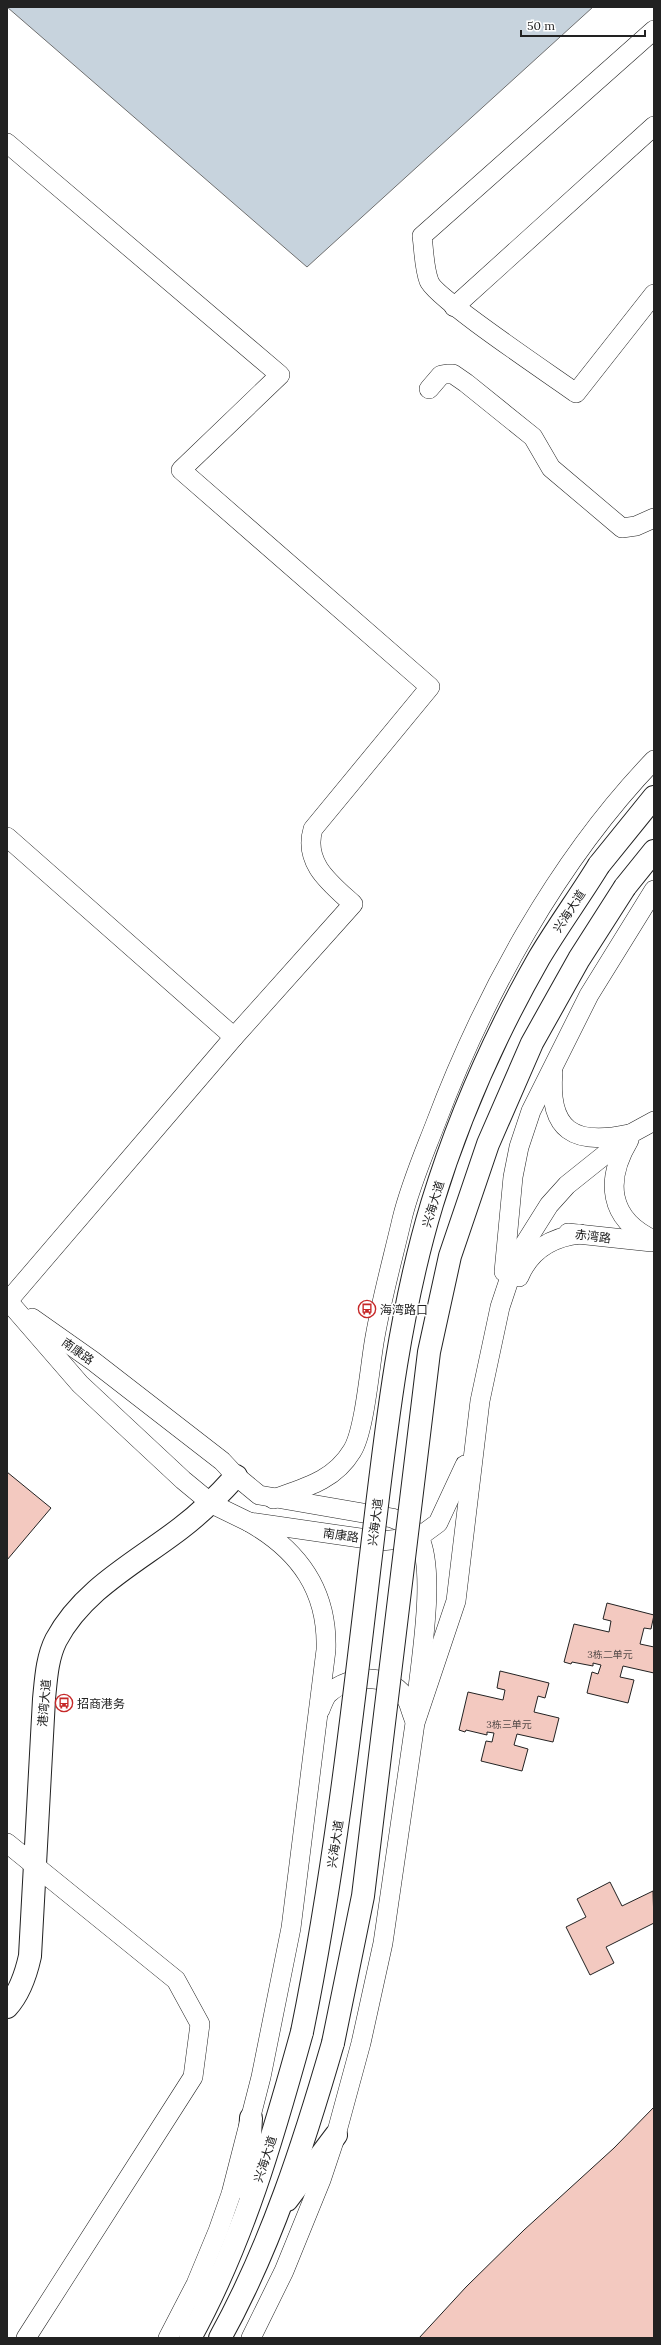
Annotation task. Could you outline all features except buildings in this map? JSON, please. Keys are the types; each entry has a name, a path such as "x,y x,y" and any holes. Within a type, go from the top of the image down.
{"main road":[{"name":"兴海大道","path":"190,2338 213,2292 246,2216 271,2141 302,2032 316,1968 346,1774 379,1488 410,1284 432,1203 460,1124 500,1031 540,957 600,865 654,797"},
{"path":"220,2338 238,2303 277,2212 318,2094 333,2042 363,1896 429,1352 450,1256 488,1144 532,1042 579,959 625,887 654,851"},
{"name":"港湾大道","path":"7,2007 20,1989 26,1974 30,1956 44,1699 48,1667 56,1642 71,1616 92,1593 212,1504 236,1476"},
{"path":"246,2216 251,2118"},
{"path":"277,2212 336,2135"}],"street":[{"path":"654,30 422,236 429,282 454,307 472,318 576,393 654,294"},
{"path":"454,307 654,126"},
{"path":"7,143 280,375 181,470 430,687 314,829 310,847 316,866 323,876 353,904 234,1037 7,1301"},
{"path":"429,389 441,375 453,374 533,437 551,468 622,528 636,526 654,518"},
{"name":"兴海大道","path":"273,1499 328,1478 343,1464 354,1449 359,1432 375,1334 408,1194 452,1080 500,980 547,899 594,831 654,760"},
{"path":"7,837 234,1037"},
{"path":"500,1307 512,1177 519,1147 531,1111 588,995 654,890"},
{"path":"554,1063 552,1105 558,1118 568,1128 591,1139 605,1139 632,1134"},
{"path":"415,1723 456,1601 480,1402 500,1307 517,1256 533,1228 549,1205 567,1185 632,1134 654,1121"},
{"path":"632,1134 616,1164 614,1191 616,1202 626,1222 654,1241"},
{"name":"赤湾路","path":"533,1228 654,1241"},
{"path":"251,2338 303,2227 336,2135 361,2043 383,1943 415,1723 428,1578 419,1537 438,1523 454,1493 474,1443 492,1395 515,1287 524,1264 534,1253 552,1240 580,1234"},
{"name":"南康路","path":"7,1301 99,1366 222,1461 236,1476 259,1495 273,1499 392,1518 404,1522 419,1537"},
{"name":"南康路","path":"7,1301 80,1384 182,1480 212,1504 249,1522 381,1541 419,1537"},
{"name":"兴海大道","path":"168,2338 196,2284 218,2231 231,2194 276,2012 291,1928 326,1650 324,1609 316,1588 288,1551 272,1534 249,1522"},
{"path":"317,1714 328,1694 346,1681 369,1677 391,1685 407,1701 415,1723"},
{"path":"7,1843 35,1868 176,1980 200,2024 193,2077 26,2338"}],"shaded area":[{"path":"7,7 593,7 307,267"}],"place":[{"name":"海湾路口","path":"367,1309"},
{"name":"招商港务","path":"64,1703"}]}
